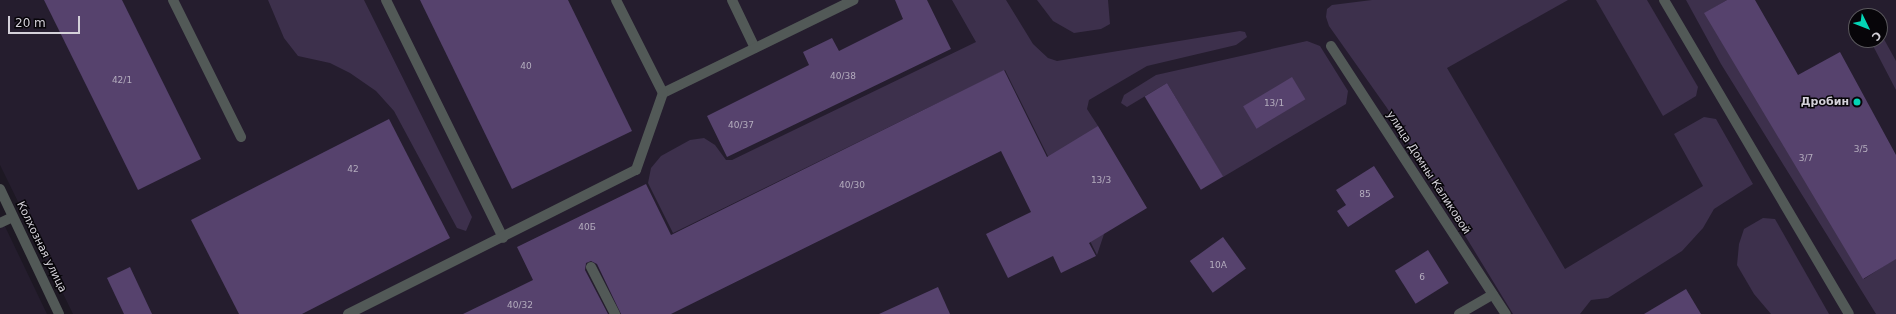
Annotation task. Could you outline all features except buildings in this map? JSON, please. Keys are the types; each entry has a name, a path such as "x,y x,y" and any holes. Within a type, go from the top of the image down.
{"street":[{"path":"173,0 241,136"},
{"path":"386,0 503,238"},
{"path":"616,0 663,93"},
{"path":"732,0 755,48"},
{"path":"348,314 503,238 636,170 663,93 854,0"},
{"path":"1664,0 1849,314"},
{"name":"улица Домны Каликовой","path":"1331,46 1506,314"},
{"name":"Колхозная улица","path":"0,190 60,314"},
{"path":"0,223 13,217"},
{"path":"591,267 615,314"},
{"path":"1459,314 1493,294"}],"shaded area":[{"path":"0,0 1896,0 1896,314 73,314 0,165"},
{"path":"268,0 364,0 472,217 466,231 457,228 394,111 376,91 350,73 330,63 298,56 284,38"},
{"path":"952,0 1006,0 1033,44 1048,58 1057,61 1240,31 1245,32 1247,37 1236,45 1147,66 1089,100 1087,109 1098,126 1104,234 1097,255 1005,70 673,233 648,183 651,168 661,156 690,140 704,138 715,145 726,160 732,160 976,42"},
{"path":"1037,0 1108,0 1110,24 1101,29 1074,33 1053,21"},
{"path":"1372,0 1568,0 1447,68 1565,269 1703,186 1674,134 1704,117 1716,119 1753,184 1714,209 1703,228 1682,251 1608,298 1591,300 1580,314 1513,314 1387,108 1329,26 1326,17 1327,9 1332,5"},
{"path":"1596,0 1647,0 1698,87 1696,96 1663,116"},
{"path":"1686,0 1727,0 1705,13 1864,279 1896,258 1896,314 1876,314 1721,64"},
{"path":"1307,41 1320,46 1348,91 1346,104 1223,177 1167,83 1127,107 1121,103 1124,95 1156,75"},
{"path":"1888,46 1896,61 1896,90 1874,48 1888,48"},
{"path":"0,216 47,314 0,314"},
{"path":"1763,218 1775,219 1829,314 1771,314 1754,294 1737,265 1739,244 1744,229"}],"place":[{"name":"Дробин","path":"1857,102"}]}
